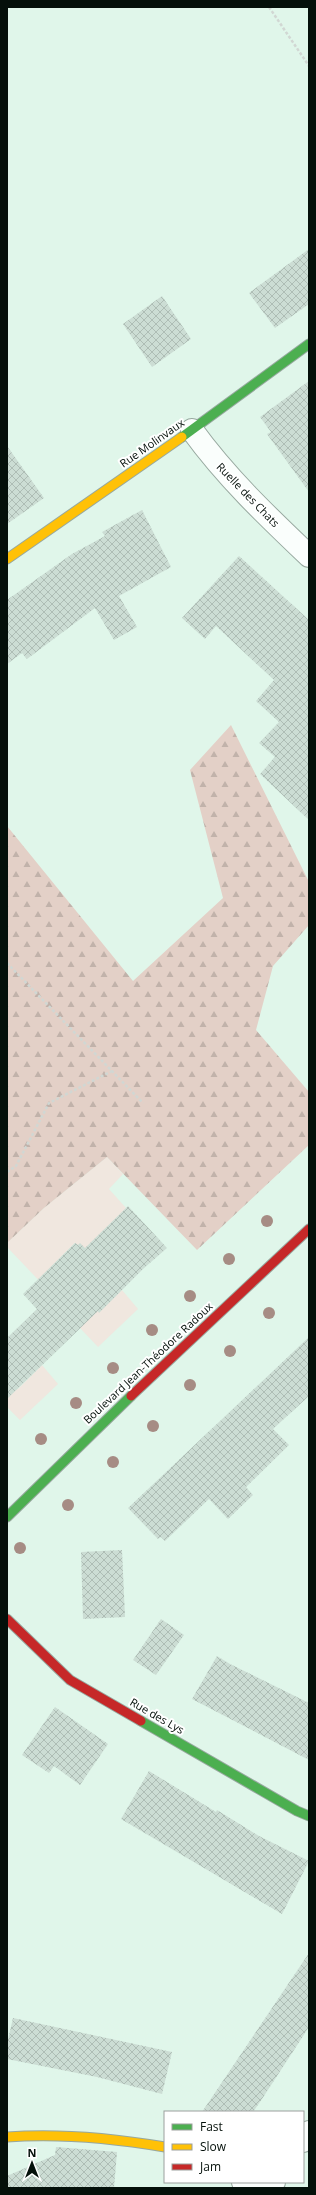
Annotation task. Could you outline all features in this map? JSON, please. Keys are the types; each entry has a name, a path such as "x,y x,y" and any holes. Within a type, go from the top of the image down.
{"street":[{"name":"Rue Molinvaux","path":"7,559 192,430 309,344"},
{"name":"Ruelle des Chats","path":"192,430 213,459 309,556"},
{"name":"Boulevard Jean-Théodore Radoux","path":"7,1517 87,1437 309,1229"},
{"name":"Rue des Lys","path":"7,1619 70,1680 290,1807 309,1816"},
{"path":"7,2138 42,2133 110,2137 164,2147"}],"path":[{"path":"269,7 309,66"},
{"path":"7,963 143,1103"},
{"path":"7,1172 16,1166 49,1103 112,1071"}],"shaded area":[{"path":"107,1157 123,1174 109,1189 126,1208 88,1252 75,1243 52,1266 99,1312 122,1290 138,1309 98,1347 47,1293 49,1291 7,1247 7,1243 44,1208"},
{"path":"42,1365 58,1384 20,1420 7,1407 7,1378 18,1389"}],"green space":[{"path":"231,725 309,882 309,925 273,966 256,1030 309,1092 309,1145 197,1250 107,1157 44,1208 7,1243 7,826 133,981 223,898 190,770"}],"building":[{"path":"309,249 309,304 275,328 249,293"},
{"path":"162,296 191,339 152,367 123,324"},
{"path":"309,381 309,492 267,434 271,432 260,417"},
{"path":"7,446 44,498 7,524"},
{"path":"142,510 171,567 119,596 137,627 114,640 95,608 27,659 22,653 7,664 7,600 72,554 105,536 102,532"},
{"path":"239,556 309,620 309,820 260,774 275,757 259,743 279,722 256,701 274,680 216,626 205,639 182,618"},
{"path":"128,1206 167,1248 143,1269 99,1313 98,1311 7,1399 7,1338 37,1309 23,1294 75,1243 78,1245 80,1243 85,1248"},
{"path":"309,1337 309,1396 273,1429 289,1445 246,1487 253,1495 228,1519 209,1499 165,1541 161,1537 158,1539 128,1508"},
{"path":"122,1550 125,1617 83,1619 81,1552"},
{"path":"161,1619 184,1635 156,1675 133,1660"},
{"path":"217,1656 230,1664 309,1703 309,1760 192,1699"},
{"path":"55,1707 108,1744 80,1785 54,1766 49,1773 22,1755"},
{"path":"149,1771 216,1812 217,1810 259,1836 309,1861 282,1914 121,1819"},
{"path":"309,1953 309,2027 262,2099 254,2111 203,2111"},
{"path":"13,2018 172,2052 162,2094 97,2077 7,2059 7,2044"},
{"path":"56,2147 117,2152 114,2188 7,2188 7,2176 55,2155"}],"traffic: fast":[{"path":"182,437 309,344"},
{"path":"7,1517 131,1396"},
{"path":"141,1721 297,1811 309,1816"}],"traffic: slow":[{"path":"7,559 182,437"},
{"path":"7,2137 86,2137 164,2147"}],"traffic: jam":[{"path":"131,1396 309,1229"},
{"path":"7,1619 70,1680 141,1721"}]}
